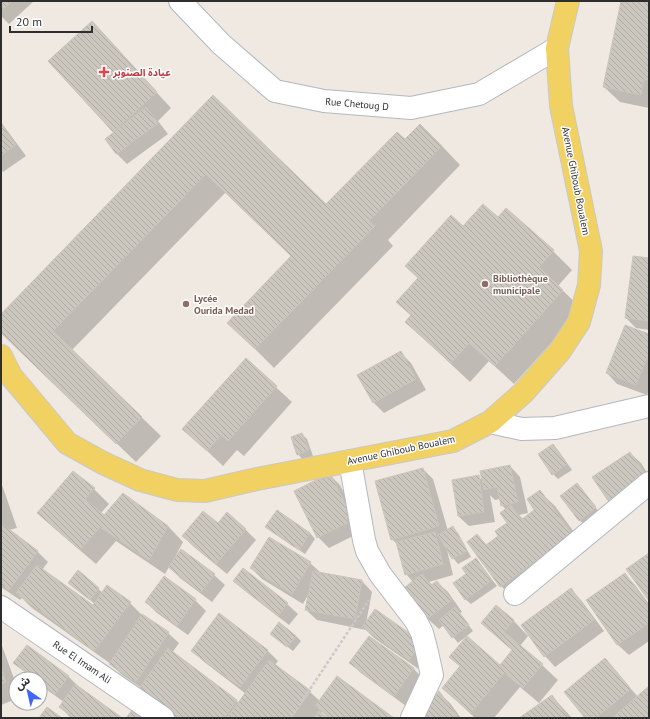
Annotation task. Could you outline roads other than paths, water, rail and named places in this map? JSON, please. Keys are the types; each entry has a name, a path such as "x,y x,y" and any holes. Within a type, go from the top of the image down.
{"main road":[{"name":"Avenue Ghiboub Boualem","path":"1,356 11,376 66,443 103,463 140,480 177,490 205,491 453,441 490,422 523,393 560,351 579,322 589,285 590,252 561,106 557,48 568,1"}],"street":[{"name":"Rue Chetoug D","path":"180,1 221,44 275,91 324,101 410,108 479,94 557,48"},
{"path":"490,422 522,429 555,428 649,406"},
{"path":"350,461 367,551 380,574 416,621 422,633 426,648 432,675 412,718"},
{"path":"515,594 649,483"},
{"name":"Rue El Imam Ali","path":"1,607 163,718"}],"place":[{"name":"عيادة الصنوبر","path":"104,72"},
{"name":"Bibliothèque municipale","path":"485,284"},
{"name":"Lycée Ourida Medad","path":"186,304"}]}
